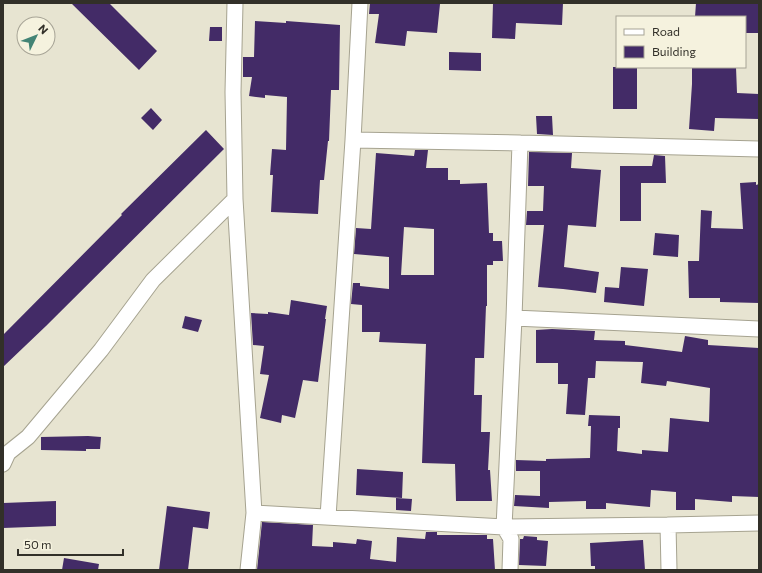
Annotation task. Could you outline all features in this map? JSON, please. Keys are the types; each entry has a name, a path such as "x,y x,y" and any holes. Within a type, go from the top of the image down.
{"street":[{"path":"235,3 233,92 235,199 254,513 248,570"},
{"path":"328,517 353,140 360,3"},
{"path":"353,140 759,149"},
{"path":"510,570 511,539 504,527 514,318 520,143"},
{"path":"3,464 8,453 28,437 101,350 153,280 235,199"},
{"path":"514,318 759,329"},
{"path":"254,513 504,527 759,523"},
{"path":"668,525 668,570"}],"building":[{"path":"71,3 109,3 157,51 139,70"},
{"path":"370,3 440,4 437,33 407,31 405,46 375,43 379,14 369,14"},
{"path":"493,3 563,3 562,25 516,23 515,39 492,38"},
{"path":"696,3 759,3 759,33 746,33 746,16 695,16"},
{"path":"255,21 286,23 286,21 340,25 339,90 331,90 329,141 324,180 320,180 318,214 271,212 273,175 270,175 272,149 286,150 287,97 265,95 265,98 249,96 252,77 243,77 243,57 254,57"},
{"path":"210,27 222,27 222,41 209,41"},
{"path":"449,52 481,53 481,71 449,70"},
{"path":"613,67 637,68 637,109 613,109"},
{"path":"692,68 736,68 737,93 759,94 759,119 715,118 714,131 689,129"},
{"path":"151,108 162,120 153,130 141,118"},
{"path":"536,116 552,116 553,135 537,134"},
{"path":"206,130 224,149 3,367 3,335 122,215 121,214"},
{"path":"415,150 428,150 426,168 448,168 448,180 460,180 460,184 487,183 489,233 493,233 493,241 502,241 503,261 493,261 493,265 487,265 487,306 484,358 475,358 474,395 482,395 481,432 490,432 488,470 490,470 492,501 456,501 455,464 422,463 426,344 379,342 380,332 362,332 362,305 351,304 353,283 360,283 360,286 389,289 389,257 354,254 356,228 371,229 376,153 414,156","holes":["404,227 434,229 434,275 401,275"]},
{"path":"529,152 572,153 571,168 601,170 596,227 568,225 564,267 599,272 596,293 538,287 544,225 526,225 527,211 543,211 544,186 528,186"},
{"path":"654,155 665,156 666,183 641,183 641,221 620,221 620,166 652,166"},
{"path":"756,182 756,185 759,184 759,303 720,302 720,298 689,298 688,261 699,261 701,210 712,211 711,228 743,229 740,183"},
{"path":"655,233 679,235 678,257 653,255"},
{"path":"621,267 648,269 644,306 604,302 605,287 619,288"},
{"path":"291,300 327,306 326,319 318,382 303,380 295,418 282,415 281,423 260,418 269,375 260,374 264,346 253,345 251,313 268,314 268,312 289,315"},
{"path":"185,316 202,320 198,332 182,328"},
{"path":"552,329 595,331 594,340 625,341 625,345 682,352 685,336 708,340 708,345 759,348 759,497 732,496 732,502 695,499 695,510 676,510 676,492 651,490 650,507 606,503 606,509 586,509 586,501 549,502 549,508 514,506 515,495 540,496 540,471 516,471 516,460 546,461 546,459 590,458 591,426 588,426 589,415 620,416 617,451 642,454 642,450 668,452 670,418 709,422 710,388 667,381 666,386 641,383 643,362 596,361 595,378 588,378 585,415 566,414 568,384 558,384 558,363 536,363 536,330"},
{"path":"41,437 101,437 100,449 86,449 86,451 41,450"},
{"path":"357,469 403,472 402,498 356,495"},
{"path":"396,498 412,499 411,511 396,510"},
{"path":"56,501 56,526 3,528 3,503"},
{"path":"167,506 210,512 208,529 193,527 188,570 159,570"},
{"path":"262,522 313,525 312,546 333,547 333,542 356,544 357,539 372,541 370,559 396,562 397,537 425,539 426,532 437,532 437,535 487,535 487,539 493,539 495,570 257,570"},
{"path":"524,536 537,537 537,540 548,541 546,566 519,565 520,539 523,539"},
{"path":"643,540 645,570 595,570 595,566 591,566 590,543"},
{"path":"64,558 99,564 98,570 62,570"}]}
